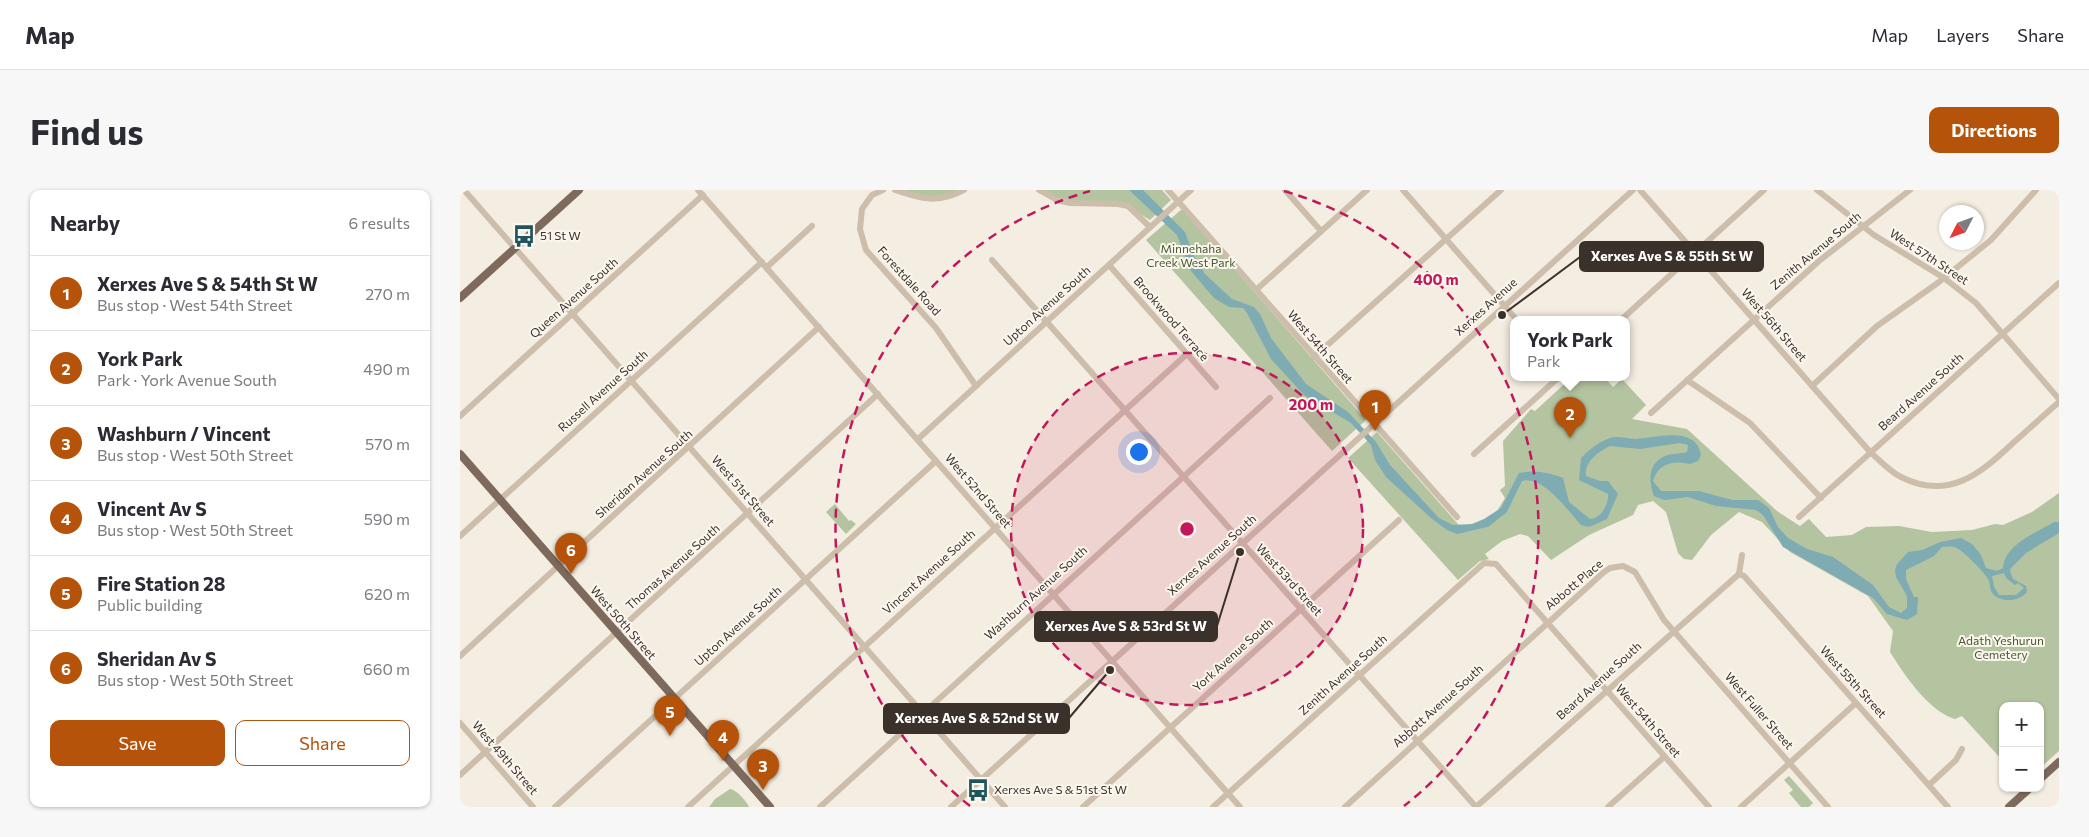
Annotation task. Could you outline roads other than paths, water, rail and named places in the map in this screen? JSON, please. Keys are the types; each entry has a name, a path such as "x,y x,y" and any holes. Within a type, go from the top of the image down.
{"main road":[{"path":"460,298 579,190"},
{"name":"West 50th Street","path":"460,454 770,807"},
{"path":"2044,775 2059,762"},
{"path":"2009,807 2026,792"}],"street":[{"name":"West 51st Street","path":"464,190 1005,807"},
{"name":"Forestdale Road","path":"883,190 872,195 862,209 860,229 866,250 936,328 976,386"},
{"path":"895,190 928,200 951,196 964,190"},
{"path":"1039,190 1057,200 1070,203 1128,206 1136,211 1150,227"},
{"name":"West 54th Street","path":"1168,190 1457,517"},
{"name":"Upton Avenue South","path":"918,439 1191,190"},
{"path":"1285,190 1321,232"},
{"path":"1256,290 1367,190"},
{"path":"1403,190 1514,316"},
{"path":"1314,357 1500,190"},
{"name":"Xerxes Avenue","path":"1355,441 1633,190"},
{"name":"West 56th Street","path":"1640,190 1871,453 1888,469 1912,482 1939,486 1952,484 1978,474 2059,400"},
{"path":"1625,316 1764,190"},
{"name":"West 57th Street","path":"1817,190 1862,226 1944,278 1976,303 2059,400"},
{"name":"Zenith Avenue South","path":"1651,413 1862,226 1910,190"},
{"path":"1812,386 1877,326 1944,278 1991,240 2036,190"},
{"name":"West 52nd Street","path":"701,193 1240,807"},
{"name":"Queen Avenue South","path":"460,416 573,315 701,193"},
{"name":"Russell Avenue South","path":"460,536 632,380 812,226"},
{"name":"West 53rd Street","path":"992,260 1476,807"},
{"name":"Brookwood Terrace","path":"1109,265 1216,387"},
{"name":"Beard Avenue South","path":"1799,518 2059,283"},
{"name":"Sheridan Avenue South","path":"460,656 819,327"},
{"name":"Vincent Avenue South","path":"688,807 1187,354"},
{"path":"1687,380 1755,427 1820,498"},
{"path":"1474,454 1555,381"},
{"name":"Thomas Avenue South","path":"460,775 878,394"},
{"name":"Washburn Avenue South","path":"820,807 922,712 1270,398"},
{"name":"Xerxes Avenue South","path":"951,807 1355,441"},
{"name":"Upton Avenue South","path":"555,807 936,461"},
{"name":"York Avenue South","path":"1083,807 1399,520"},
{"path":"1739,574 1742,555"},
{"name":"West 54th Street","path":"1489,562 1496,564 1709,807"},
{"name":"Zenith Avenue South","path":"1214,807 1484,563 1489,562"},
{"name":"Abbott Place","path":"1548,622 1604,572 1610,568 1623,566 1635,572 1642,579 1657,609 1673,630"},
{"name":"Beard Avenue South","path":"1476,807 1606,689 1739,574"},
{"name":"West 55th Street","path":"1739,574 1744,576 1948,807"},
{"name":"Abbott Avenue South","path":"1345,807 1548,622"},
{"name":"West Fuller Street","path":"1673,630 1828,807"},
{"path":"1741,807 1856,703"},
{"name":"West 49th Street","path":"460,723 533,807"},
{"path":"1929,785 1956,760 1962,749"},
{"path":"1608,807 1664,757"}],"water":[{"path":"1129,190 1143,190 1185,232 1193,254 1205,274 1232,299 1254,307 1260,314 1271,338 1306,384 1348,412 1376,442 1390,465 1439,518 1453,525 1472,524 1501,508 1519,473 1531,472 1547,473 1563,478 1569,502 1590,519 1594,518 1604,510 1608,494 1579,480 1581,458 1597,444 1613,437 1636,439 1674,435 1683,436 1691,440 1698,446 1701,455 1698,461 1690,464 1678,462 1667,464 1659,470 1653,481 1661,491 1699,491 1732,500 1758,500 1769,508 1778,527 1788,538 1807,549 1833,557 1873,585 1889,607 1901,613 1907,608 1907,596 1896,577 1895,570 1897,564 1908,552 1922,550 1940,542 1961,538 1972,544 1981,555 1986,568 1997,571 2003,568 2009,552 2030,535 2054,522 2059,522 2059,533 2026,553 2011,568 2010,571 2013,579 2026,586 2027,591 2024,595 2011,600 2001,599 1993,594 1986,576 1957,548 1942,547 1934,556 1906,570 1906,579 1914,597 1918,597 1917,614 1907,620 1887,614 1873,598 1783,547 1763,515 1756,510 1716,506 1688,497 1664,500 1654,496 1650,480 1652,469 1658,460 1666,456 1687,452 1688,445 1680,443 1640,449 1610,446 1597,454 1587,466 1586,476 1600,481 1608,481 1618,494 1607,519 1589,527 1581,525 1562,503 1538,483 1522,481 1507,512 1488,527 1457,534 1447,530 1431,518 1386,477 1375,460 1371,445 1351,423 1304,395 1271,359 1243,308 1229,307 1214,298 1191,271 1177,235","holes":["2004,573 2006,578 2015,585 2018,583 2024,588 2016,595 1999,595 1994,587 1992,576"]}],"place":[{"name":"51 St W","path":"524,236"},
{"name":"Xerxes Ave S & 55th St W","path":"1502,315"},
{"name":"Xerxes Ave S & 54th St W","path":"1375,431"},
{"name":"York Park","path":"1570,438"},
{"name":"Xerxes Ave S & 53rd St W","path":"1240,552"},
{"name":"Sheridan Av S","path":"571,574"},
{"name":"Xerxes Ave S & 52nd St W","path":"1110,670"},
{"name":"Fire Station 28","path":"670,736"},
{"name":"Vincent Av S","path":"723,761"},
{"name":"Washburn / Vincent","path":"763,790"},
{"name":"Xerxes Ave S & 51st St W","path":"978,790"}],"park label":[{"name":"Minnehaha Creek West Park","path":"1191,256"},
{"name":"Adath Yeshurun Cemetery","path":"2001,648"}]}
